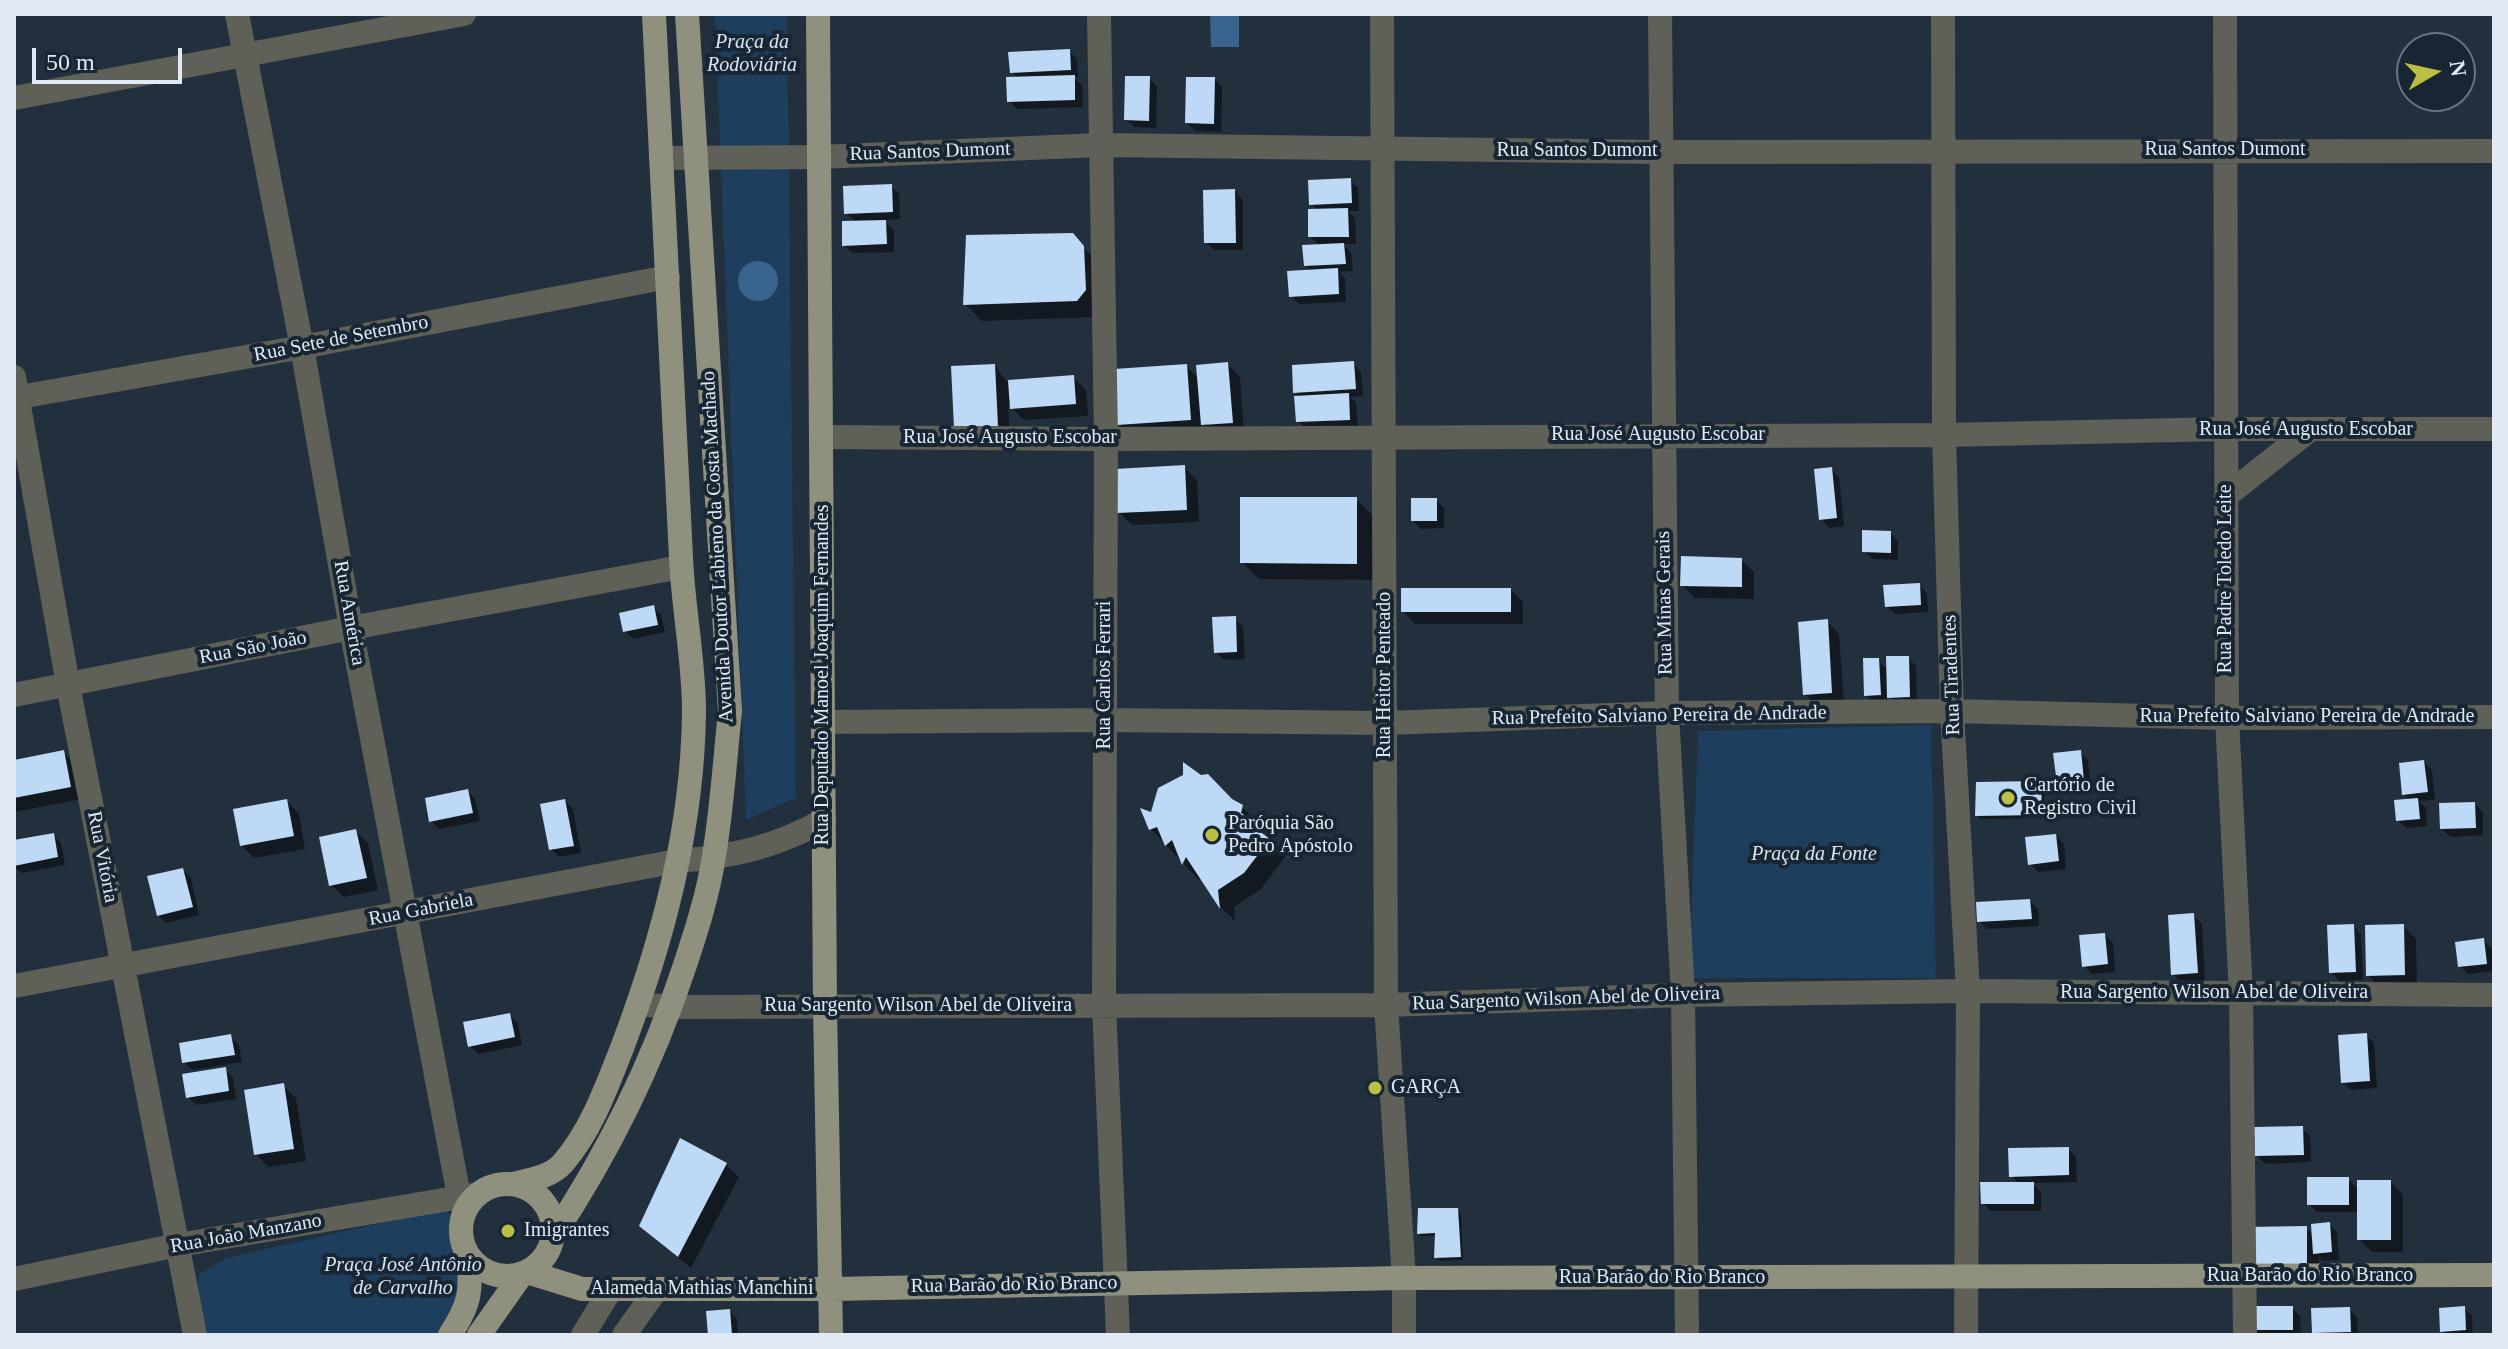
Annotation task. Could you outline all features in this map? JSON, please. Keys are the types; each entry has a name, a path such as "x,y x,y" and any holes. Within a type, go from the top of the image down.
{"main road":[{"name":"Avenida Doutor Labieno da Costa Machado","path":"513,1184 542,1177 562,1165 581,1138 608,1083 669,909 688,784 694,711 681,567 654,14"},
{"name":"Avenida Doutor Labieno da Costa Machado","path":"553,1236 590,1180 626,1111 671,1007 699,921 714,858 730,711 687,14"},
{"name":"Rua Deputado Manoel Joaquim Fernandes","path":"818,14 825,1006 831,1335"},
{"path":"450,1335 467,1309 472,1280 461,1225 468,1200 494,1186 513,1184 539,1196 553,1221 553,1236 542,1261 525,1273 479,1335"},
{"path":"467,1253 491,1274 507,1276 525,1273"},
{"name":"Alameda Mathias Manchini","path":"525,1273 582,1289 831,1289"},
{"name":"Rua Barão do Rio Branco","path":"831,1289 1404,1278 2494,1275"}],"street":[{"name":"Rua América","path":"237,14 406,913 468,1200"},
{"path":"14,98 464,14"},
{"name":"Rua Carlos Ferrari","path":"1099,14 1106,439 1104,1005 1118,1335"},
{"name":"Rua Heitor Penteado","path":"1382,14 1386,1005 1404,1278 1404,1335"},
{"name":"Rua Minas Gerais","path":"1660,14 1667,713 1683,995 1687,1335"},
{"name":"Rua Tiradentes","path":"1943,14 1944,435 1952,711 1968,991 1966,1335"},
{"name":"Rua Padre Toledo Leite","path":"2225,14 2227,718 2241,994 2245,1335"},
{"name":"Rua Santos Dumont","path":"661,158 819,157 1100,145 1660,152 2494,151"},
{"name":"Rua Sete de Setembro","path":"15,391 302,347 668,277"},
{"name":"Rua Vitória","path":"15,391 68,685 195,1335"},
{"name":"Rua José Augusto Escobar","path":"822,437 1106,439 1944,435 2225,429 2494,429"},
{"path":"2226,496 2311,429"},
{"name":"Rua São João","path":"14,695 681,567"},
{"name":"Rua Prefeito Salviano Pereira de Andrade","path":"824,722 1104,720 1385,723 1667,713 1952,711 2227,718 2494,717"},
{"name":"Rua Gabriela","path":"14,986 677,861 714,858 792,838 824,820"},
{"name":"Rua Sargento Wilson Abel de Oliveira","path":"638,1004 671,1007 1386,1005 1683,995 1968,991 2494,995"},
{"name":"Rua João Manzano","path":"14,1279 178,1245 468,1200"},
{"path":"583,1335 611,1289"},
{"path":"624,1335 657,1289"}],"green space":[{"name":"Praça da Rodoviária","path":"715,14 787,14 796,798 746,820"},
{"name":"Praça da Fonte","path":"1931,725 1936,978 1689,978 1698,731"},
{"name":"Praça José Antônio de Carvalho","path":"443,1209 452,1216 465,1289 458,1308 436,1335 206,1335 197,1291 199,1274 227,1258"}],"shaded area":[{"path":"1210,14 1239,14 1239,47 1211,47"},
{"path":"758,261 772,267 778,281 772,295 758,301 744,295 738,281 744,267"}],"building":[{"path":"1070,49 1071,70 1010,73 1008,52"},
{"path":"1075,75 1075,100 1007,102 1006,77"},
{"path":"1125,76 1150,76 1149,121 1124,120"},
{"path":"1186,77 1215,77 1214,124 1185,123"},
{"path":"1351,178 1352,203 1309,205 1308,180"},
{"path":"892,184 893,212 844,214 843,186"},
{"path":"1235,189 1236,243 1204,243 1203,190"},
{"path":"1348,208 1349,237 1308,237 1308,209"},
{"path":"886,220 887,244 842,246 842,221"},
{"path":"1073,233 1084,246 1086,290 1077,301 963,305 966,235"},
{"path":"1344,243 1346,264 1304,266 1302,245"},
{"path":"1338,268 1339,294 1289,297 1287,271"},
{"path":"1354,361 1356,389 1293,393 1292,365"},
{"path":"1228,362 1233,423 1201,425 1196,365"},
{"path":"995,364 998,426 954,428 951,366"},
{"path":"1187,364 1191,420 1117,425 1114,369"},
{"path":"1074,375 1076,404 1010,409 1008,380"},
{"path":"1349,393 1350,420 1296,422 1294,396"},
{"path":"1185,465 1187,510 1117,513 1115,469"},
{"path":"1832,467 1837,518 1819,520 1814,469"},
{"path":"1240,497 1357,497 1357,564 1240,563"},
{"path":"1411,498 1437,498 1437,521 1411,521"},
{"path":"1862,530 1891,531 1891,553 1862,552"},
{"path":"1681,556 1742,558 1742,587 1680,586"},
{"path":"1920,583 1921,605 1885,607 1883,585"},
{"path":"1401,588 1511,588 1511,612 1401,612"},
{"path":"654,605 658,625 623,632 619,613"},
{"path":"1236,616 1237,652 1214,653 1212,617"},
{"path":"1828,619 1832,693 1803,695 1798,622"},
{"path":"1886,656 1909,656 1910,697 1887,698"},
{"path":"1863,658 1879,658 1881,695 1864,696"},
{"path":"64,750 71,787 14,798 14,760"},
{"path":"2081,750 2084,781 2057,784 2053,753"},
{"path":"2424,760 2428,792 2402,795 2399,763"},
{"name":"Paróquia São Pedro Apóstolo","path":"1183,762 1201,775 1208,774 1232,799 1243,805 1241,813 1257,823 1258,830 1270,839 1244,873 1218,890 1220,909 1186,857 1182,865 1172,840 1165,846 1157,827 1149,830 1140,808 1151,812 1158,788 1183,775"},
{"name":"Cartório de Registro Civil","path":"2042,781 2041,815 1975,816 1976,782"},
{"path":"468,789 473,813 429,822 425,798"},
{"path":"2418,798 2420,819 2396,821 2394,800"},
{"path":"287,799 294,836 240,846 233,809"},
{"path":"565,799 574,846 549,850 540,804"},
{"path":"2475,802 2476,828 2440,829 2439,803"},
{"path":"356,829 367,878 329,886 319,837"},
{"path":"54,833 58,857 14,866 14,840"},
{"path":"2056,834 2059,861 2028,865 2025,837"},
{"path":"183,868 193,907 157,916 147,876"},
{"path":"2030,899 2032,919 1977,922 1976,902"},
{"path":"2194,913 2198,973 2171,975 2168,915"},
{"path":"2354,924 2356,972 2329,973 2327,925"},
{"path":"2404,924 2405,975 2366,976 2365,925"},
{"path":"2105,933 2108,964 2082,967 2079,935"},
{"path":"2484,938 2487,964 2458,967 2455,942"},
{"path":"510,1013 515,1037 468,1047 463,1022"},
{"path":"2367,1033 2370,1081 2341,1083 2338,1035"},
{"path":"231,1034 235,1055 182,1063 179,1043"},
{"path":"226,1067 229,1091 186,1098 182,1074"},
{"path":"284,1083 294,1149 254,1155 244,1090"},
{"path":"2303,1126 2304,1155 2255,1156 2254,1127"},
{"path":"680,1138 727,1163 678,1257 639,1226"},
{"path":"2069,1147 2069,1175 2009,1177 2008,1148"},
{"path":"2307,1177 2349,1177 2349,1205 2307,1205"},
{"path":"2357,1180 2391,1180 2391,1240 2357,1240"},
{"path":"1980,1182 2034,1182 2034,1204 1981,1204"},
{"path":"1418,1208 1458,1208 1461,1257 1434,1258 1435,1233 1417,1234"},
{"path":"2330,1222 2332,1252 2313,1254 2311,1224"},
{"path":"2307,1226 2307,1265 2247,1266 2246,1227"},
{"path":"2248,1306 2293,1306 2293,1330 2249,1330"},
{"path":"2465,1306 2466,1330 2440,1332 2439,1308"},
{"path":"2350,1307 2351,1332 2312,1333 2311,1308"},
{"path":"730,1309 732,1335 708,1335 706,1311"}],"place":[{"name":"Cartório de Registro Civil","path":"2008,798"},
{"name":"Paróquia São Pedro Apóstolo","path":"1212,835"},
{"name":"GARÇA","path":"1375,1088"},
{"name":"Imigrantes","path":"508,1231"}]}
